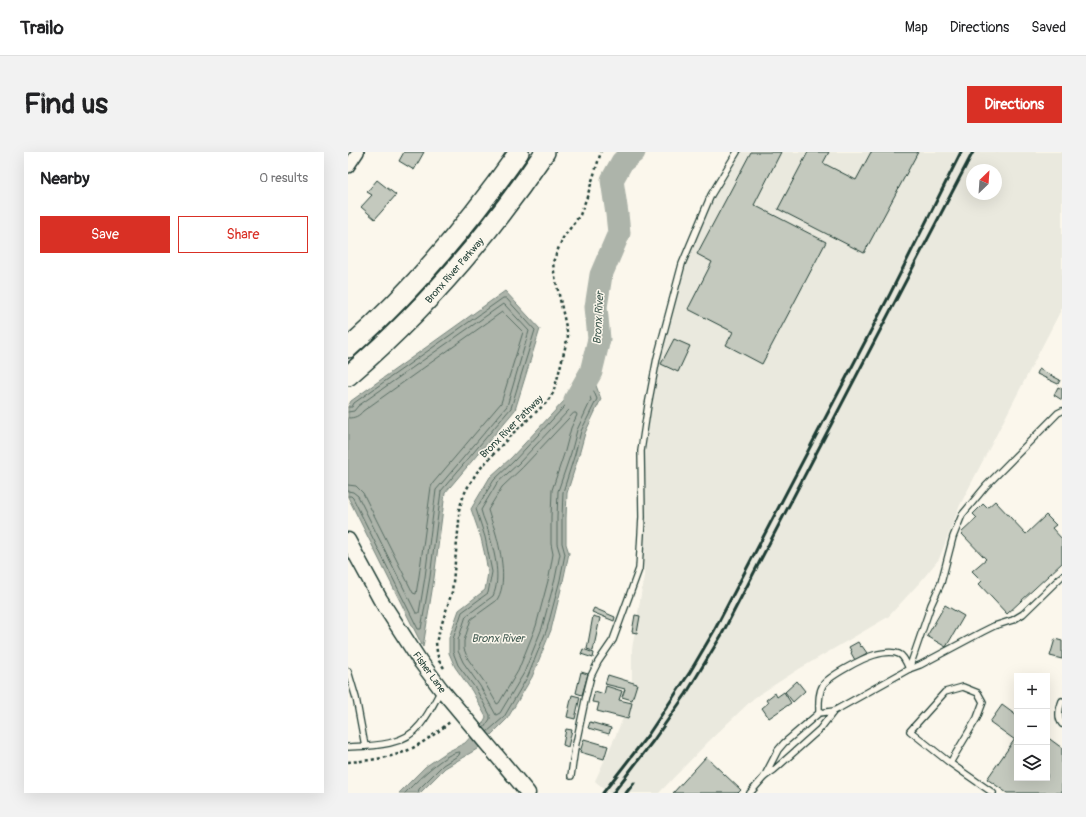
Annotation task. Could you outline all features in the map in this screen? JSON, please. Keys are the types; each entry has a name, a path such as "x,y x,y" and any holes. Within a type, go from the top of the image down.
{"highway":[{"name":"Bronx River Parkway","path":"348,348 391,308 423,273 484,200 519,152"},
{"name":"Bronx River Parkway","path":"348,376 399,330 449,278 495,222 545,152"}],"street":[{"path":"348,167 358,152"},
{"name":"Fisher Lane","path":"348,540 380,599 441,689 528,793"}],"lane":[{"path":"571,776 576,741 591,676 598,662 613,640 640,570 642,517 641,451 657,358 678,278 682,264 711,195 737,152"},
{"path":"909,669 931,605 941,583 953,537 962,515 977,496 1058,413 1062,412"},
{"path":"750,793 764,777 778,750 818,713 834,711 909,669 920,665 994,626 1013,620 1023,614 1062,576"},
{"path":"818,713 819,696 823,685 835,675 859,662 874,655 890,653 899,654 909,669"},
{"path":"348,671 356,698 366,746"},
{"path":"950,763 977,718 983,702 978,693 963,687 945,692 910,731 950,763 993,793"},
{"path":"348,747 396,742 410,735 420,726 441,689"},
{"path":"1062,701 1059,720 1062,724"},
{"path":"764,777 820,729 834,711"}],"path":[{"name":"Bronx River Pathway","path":"444,669 439,661 436,642 452,592 459,510 466,490 477,472 511,435 547,402 553,393 568,336 553,262 563,238 580,215 601,152"}],"shaded area":[{"path":"736,152 1062,152 1062,308 960,505 939,559 888,617 799,669 754,698 708,742 659,793 609,793 595,781 632,697 632,649 644,576 641,458 659,362 675,294 697,227"}],"water":[{"path":"505,291 540,329 515,410 445,493 423,647 348,497 348,407 351,401"},
{"name":"Bronx River","path":"591,372 601,399 585,433 567,493 566,544 569,553 551,630 532,677 507,719 477,749 445,768 420,793 399,793 425,767 447,752 465,743 483,723 486,717 472,691 455,667 449,653 449,638 459,610 485,590 488,573 481,538 471,509 490,477 511,458"}],"building":[{"path":"404,152 424,152 414,170 399,161"},
{"path":"751,152 781,152 754,205 826,242 762,364 726,345 733,332 688,309 712,262 697,254"},
{"path":"808,152 829,152 823,163 856,180 871,152 918,152 864,253 778,209"},
{"path":"377,180 396,195 375,219 361,207 372,195 367,192"},
{"path":"674,339 690,346 678,372 661,364"},
{"path":"1039,369 1060,380 1058,384 1037,374"},
{"path":"1058,387 1062,389 1062,400 1054,395"},
{"path":"995,501 1026,534 1046,515 1056,525 1052,528 1062,539 1062,563 1007,614 979,584 982,581 972,571 986,559 961,533 977,518 973,514 983,504 987,508"},
{"path":"945,605 964,616 946,647 927,636"},
{"path":"594,608 615,617 614,621 592,612"},
{"path":"635,615 640,616 637,633 632,632"},
{"path":"593,616 600,618 593,651 587,649"},
{"path":"1055,639 1062,641 1062,659 1050,656"},
{"path":"858,642 867,653 855,660 849,647"},
{"path":"583,649 594,653 593,658 581,654"},
{"path":"581,672 588,674 582,695 576,693"},
{"path":"608,675 637,684 632,700 622,697 625,689 605,684"},
{"path":"797,681 805,691 793,702 785,692"},
{"path":"606,686 622,691 619,700 632,703 628,719 597,711 599,703 592,702 595,691 604,694"},
{"path":"784,692 791,703 769,718 762,708 768,703 766,700 775,693 777,697"},
{"path":"572,695 580,697 575,719 567,717"},
{"path":"1002,705 1014,714 1014,739 990,722"},
{"path":"590,722 611,728 609,734 588,728"},
{"path":"566,729 572,730 568,747 563,745"},
{"path":"584,739 608,746 604,759 580,752"},
{"path":"1050,739 1062,748 1062,793 1007,793 987,779 1014,740 1014,781 1050,781"},
{"path":"706,757 741,790 738,793 673,793"}],"waterway":[{"name":"Bronx River","path":"575,400 591,372 599,339 596,307 601,275 619,233 612,180 622,162 634,152"}],"railway":[{"path":"603,793 648,735 690,672 714,631 890,294 961,152"},
{"path":"613,793 653,741 686,694 721,636 973,152"},
{"path":"626,793 634,783"}]}
